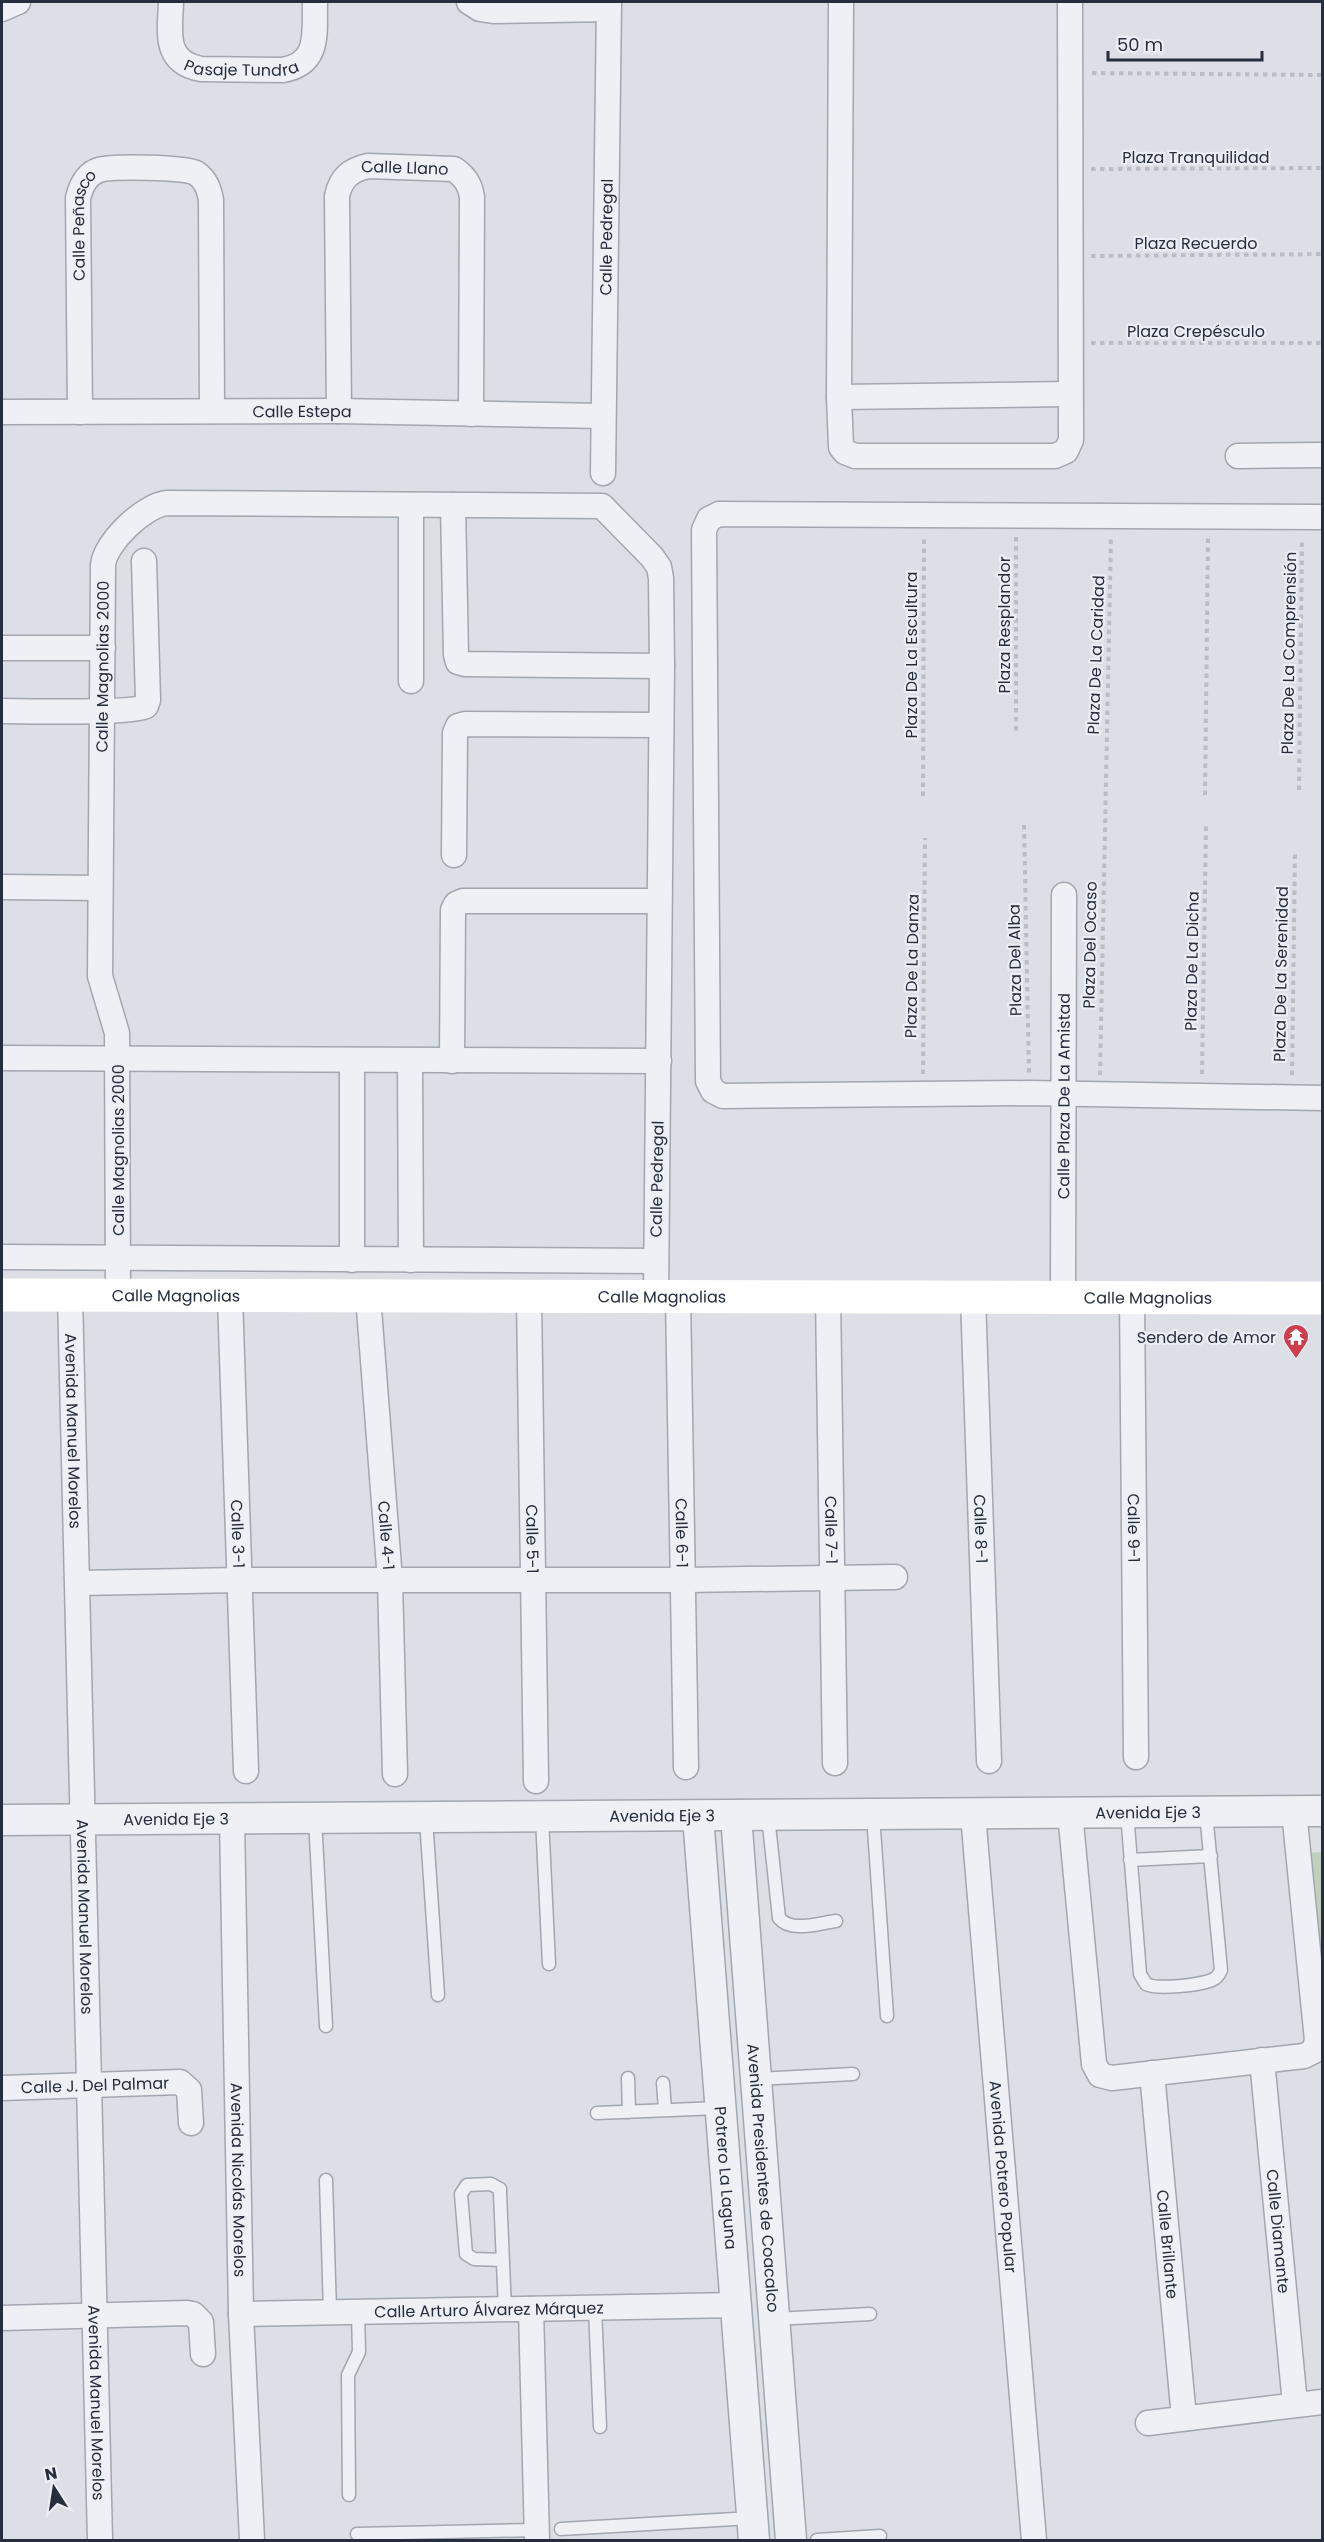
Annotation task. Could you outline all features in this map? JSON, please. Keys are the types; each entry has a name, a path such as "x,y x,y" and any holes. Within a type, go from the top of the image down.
{"main road":[{"name":"Calle Magnolias","path":"2,1295 1323,1298"}],"street":[{"path":"2,9 18,2"},
{"name":"Pasaje Tundra","path":"171,2 172,50 179,60 189,67 284,70 295,68 305,61 312,51 315,2"},
{"path":"469,2 480,9 493,11 609,5"},
{"path":"841,2 839,397 840,441 845,452 850,455 1055,456 1061,455 1070,446 1070,2"},
{"name":"Calle Pedregal","path":"603,473 609,5"},
{"name":"Calle Llano","path":"339,411 337,196 346,175 356,168 368,166 454,169 464,176 470,186 472,197 471,414"},
{"name":"Calle Peñasco","path":"80,412 78,198 81,187 88,177 98,170 110,168 181,169 203,178 209,189 211,200 212,411"},
{"path":"839,397 1069,394"},
{"name":"Calle Estepa","path":"2,412 339,411 603,416"},
{"path":"1238,456 1323,455"},
{"name":"Calle Magnolias 2000","path":"118,1296 116,1023 100,976 103,565 105,553 112,543 150,508 167,503 602,506 659,567 662,666"},
{"path":"411,505 411,681"},
{"path":"453,505 458,662 465,664 662,666 660,725 465,724 458,726 455,733 454,855"},
{"path":"1312,516 719,514 709,519 704,530 710,1086 718,1095 723,1096 1029,1093 1323,1098"},
{"path":"2,711 139,710 147,704 144,561"},
{"path":"2,648 103,648"},
{"name":"Calle Pedregal","path":"660,725 656,1262 667,1297"},
{"path":"2,887 100,888"},
{"name":"Calle Plaza De La Amistad","path":"1063,1297 1064,895"},
{"path":"452,1061 453,910 456,904 463,901 658,901"},
{"path":"2,1058 659,1061"},
{"path":"352,1060 352,1260"},
{"path":"410,1061 411,1260"},
{"path":"2,1257 656,1262"},
{"name":"Avenida Manuel Morelos","path":"70,1295 79,1583 82,1819 100,2541"},
{"name":"Calle 4-1","path":"368,1296 390,1580 395,1774"},
{"name":"Calle 7-1","path":"828,1296 835,1763"},
{"name":"Calle 3-1","path":"230,1297 246,1771"},
{"name":"Calle 5-1","path":"529,1297 536,1781"},
{"name":"Calle 6-1","path":"667,1297 684,1580 686,1767"},
{"name":"Calle 8-1","path":"972,1297 989,1761"},
{"name":"Calle 9-1","path":"1132,1297 1136,1757"},
{"path":"79,1583 240,1580 684,1580 895,1577"},
{"path":"1070,1813 1094,2064 1100,2075 1112,2078 1304,2056 1314,2051 1317,2040 1308,1811"},
{"name":"Avenida Eje 3","path":"2,1820 426,1819 1308,1811"},
{"name":"Avenida Potrero Popular","path":"973,1814 1034,2541"},
{"name":"Potrero La Laguna","path":"698,1816 753,2529"},
{"name":"Avenida Presidentes de Coacalco","path":"736,1816 791,2541"},
{"name":"Avenida Nicolás Morelos","path":"232,1820 241,2314 252,2541"},
{"name":"Calle Diamante","path":"1262,2060 1295,2404"},
{"name":"Calle Brillante","path":"1152,2073 1184,2418"},
{"name":"Calle J. Del Palmar","path":"2,2088 180,2082 189,2090 191,2122"},
{"name":"Calle Arturo Álvarez Márquez","path":"241,2314 736,2305"},
{"path":"531,2309 536,2535"},
{"path":"2,2318 93,2314 193,2314 201,2322 203,2354"},
{"path":"1149,2423 1323,2402"}],"lane":[{"path":"1127,1813 1140,1974 1146,1984 1158,1987 1208,1981 1218,1976 1221,1970 1206,1812"},
{"path":"873,1815 887,2016"},
{"path":"768,1816 778,1918 783,1923 794,1926 836,1921"},
{"path":"315,1818 326,2026"},
{"path":"542,1818 549,1964"},
{"path":"426,1819 438,1995"},
{"path":"1130,1860 1211,1856"},
{"path":"756,2079 853,2074"},
{"path":"628,2078 629,2112"},
{"path":"663,2084 665,2110"},
{"path":"597,2114 721,2108"},
{"path":"326,2180 330,2313"},
{"path":"503,2260 474,2259 466,2254 461,2194 467,2185 491,2184 500,2189 503,2260 505,2310"},
{"path":"595,2308 600,2427"},
{"path":"349,2495 348,2375 359,2352 358,2312"},
{"path":"774,2319 870,2314"},
{"path":"561,2529 753,2529"},
{"path":"357,2534 536,2535"},
{"path":"817,2541 880,2536"}],"path":[{"path":"1070,73 1323,75"},
{"name":"Plaza Tranquilidad","path":"1069,169 1323,168"},
{"name":"Plaza Recuerdo","path":"1069,256 1323,254"},
{"name":"Plaza Crepésculo","path":"1069,343 1323,343"},
{"name":"Plaza De La Escultura","path":"923,796 924,515"},
{"name":"Plaza Resplandor","path":"1016,515 1016,734"},
{"name":"Plaza De La Caridad","path":"1104,796 1111,515"},
{"path":"1205,795 1208,515"},
{"name":"Plaza De La Comprensión","path":"1299,790 1312,516"},
{"name":"Plaza Del Ocaso","path":"1100,1094 1104,796"},
{"name":"Plaza Del Alba","path":"1024,825 1029,1093"},
{"name":"Plaza De La Dicha","path":"1202,1096 1206,826"},
{"name":"Plaza De La Danza","path":"923,1094 925,838"},
{"name":"Plaza De La Serenidad","path":"1291,1098 1295,851"}],"green space":[{"path":"1322,1852 1322,1989 1303,1853"}],"place":[{"name":"Sendero de Amor","path":"1296,1360"}]}
